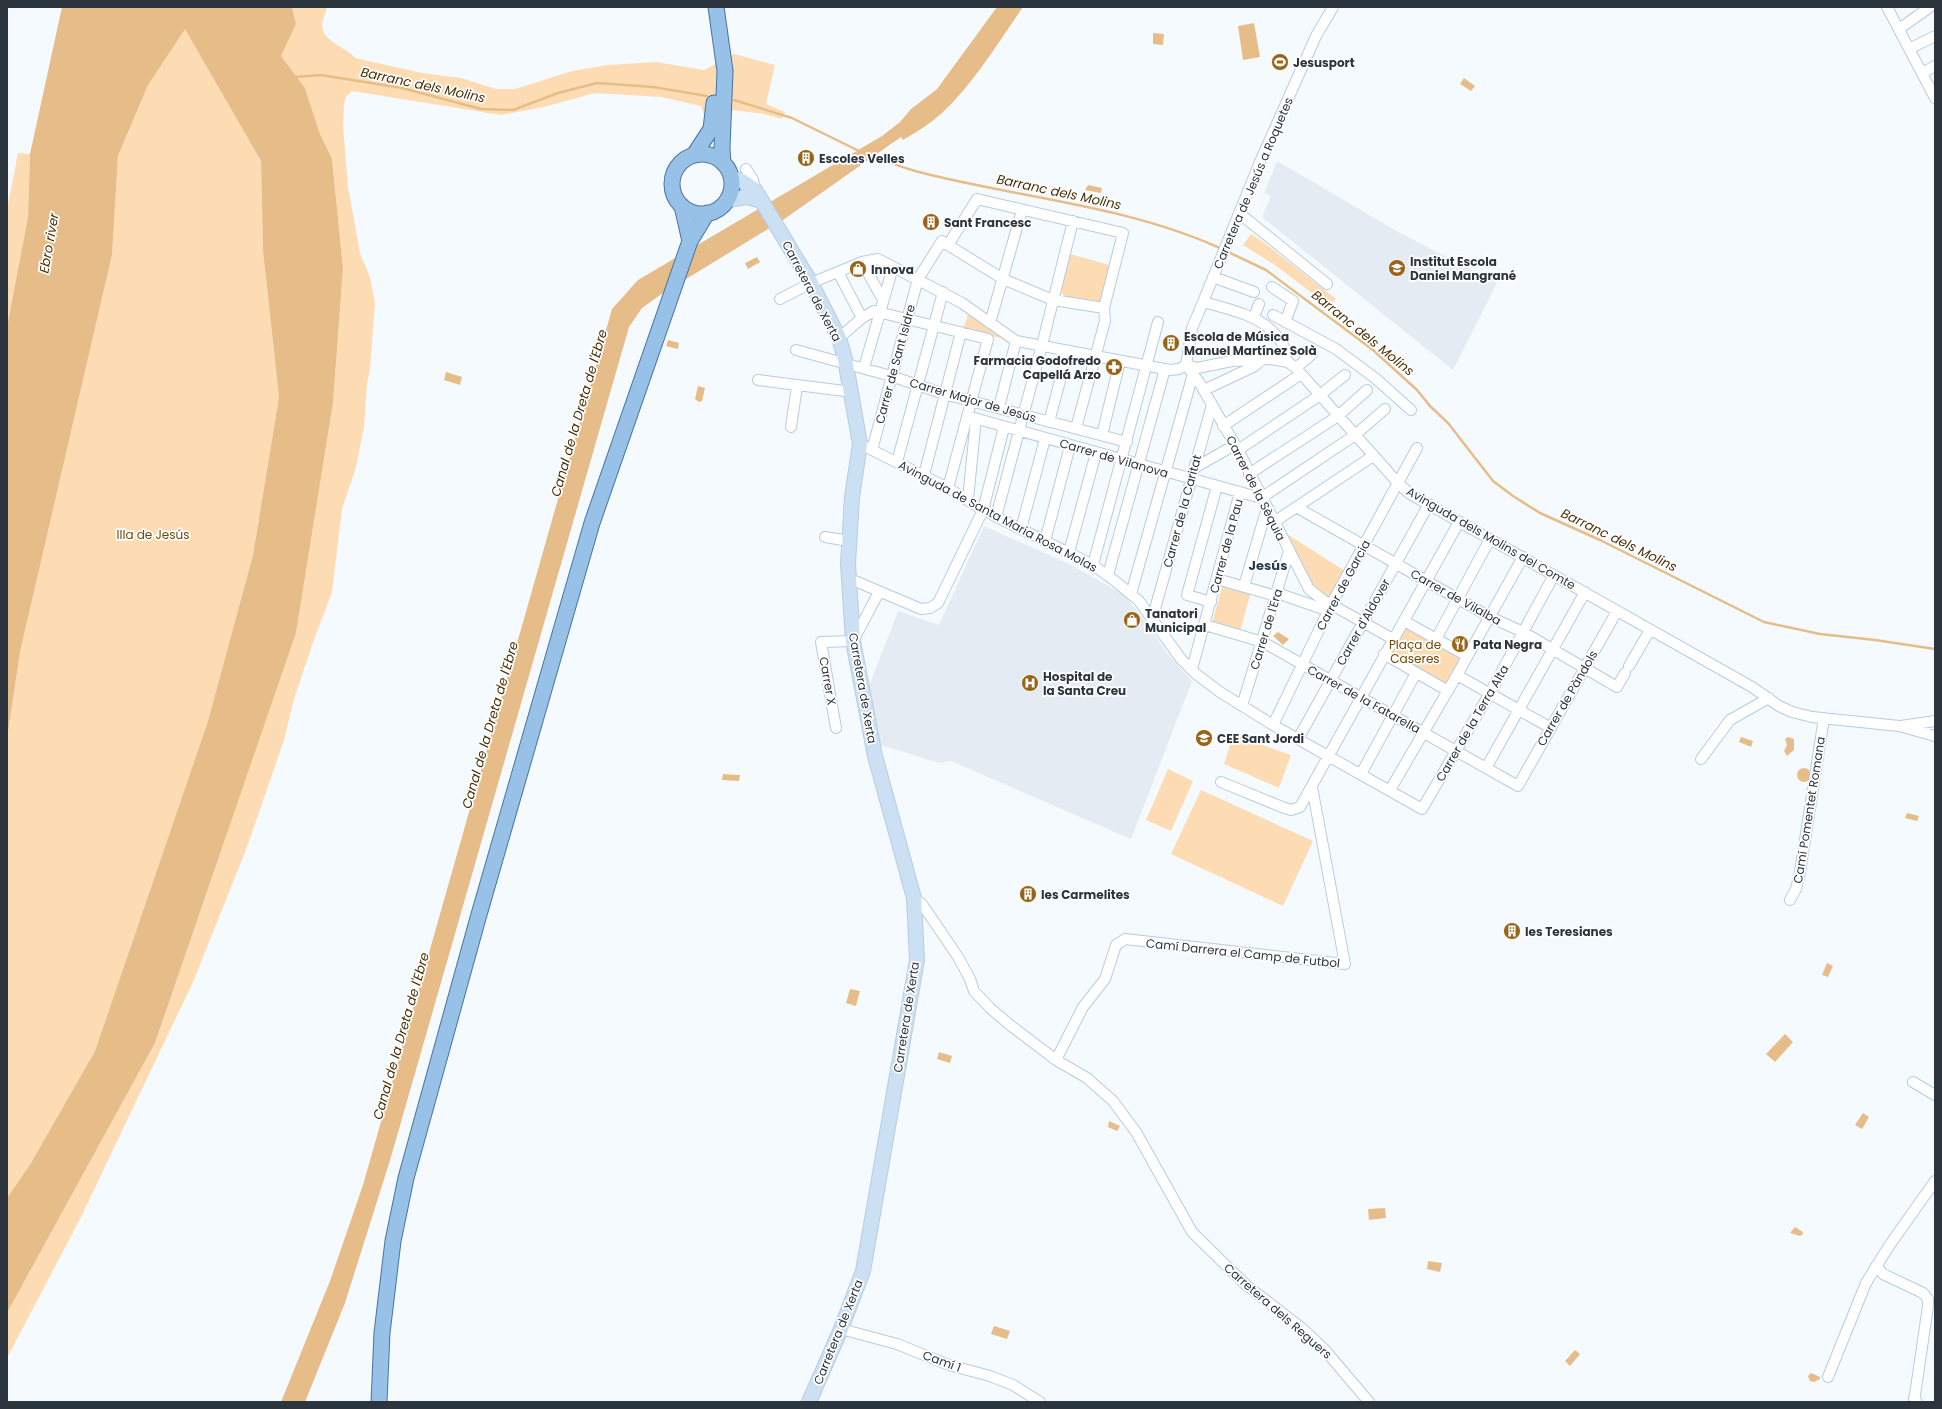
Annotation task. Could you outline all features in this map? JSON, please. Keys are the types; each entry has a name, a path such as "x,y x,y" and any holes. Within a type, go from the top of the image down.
{"main road":[{"path":"689,242 682,206 674,193 672,178 680,163 694,154 707,136 714,118 714,54 707,7"},
{"path":"716,7 725,71 722,148 724,163"},
{"path":"694,154 710,155 724,163 738,175 757,199"},
{"path":"682,206 698,213 707,213 718,209 727,200 738,175"},
{"path":"727,200 757,199"},
{"name":"Carretera de Xerta","path":"757,199 776,223 811,284 839,338 866,447 852,497 848,578 853,641 875,756 914,898 917,960 863,1271 841,1329 809,1402"},
{"path":"379,1402 382,1326 393,1242 406,1178 478,918 588,538 689,242 707,213"}],"street":[{"name":"Carretera de Jesús a Roquetes","path":"1186,364 1192,328 1228,239 1316,36 1333,7"},
{"path":"1887,7 1935,98"},
{"path":"1898,29 1930,7"},
{"path":"1909,49 1935,36"},
{"path":"1922,73 1935,66"},
{"path":"1076,428 1094,356 1105,321 1104,308 1123,233 977,199 948,245 1003,279 1053,300 1104,308"},
{"path":"990,323 1022,210"},
{"path":"1240,213 1327,284"},
{"path":"996,517 1042,346 1073,221"},
{"name":"Carrer de Sant Isidre","path":"866,447 892,376 918,279 942,241 948,245"},
{"path":"780,299 862,262 878,259 962,303 1016,341 999,407"},
{"path":"862,262 883,300"},
{"path":"864,368 893,267"},
{"path":"838,272 862,318"},
{"path":"1213,277 1254,292"},
{"path":"1272,287 1293,301 1285,322"},
{"path":"897,462 919,387 943,292"},
{"path":"1203,302 1254,317 1274,332 1287,354"},
{"path":"1254,317 1259,304"},
{"path":"839,338 862,318 874,311 988,339 971,401 972,418 968,499"},
{"path":"1273,315 1336,349 1375,378 1411,410"},
{"path":"1093,565 1158,322"},
{"path":"924,475 961,332"},
{"name":"Avinguda dels Molins del Comte","path":"1016,341 1146,366 1175,370 1186,364 1197,368 1232,362 1263,359 1288,362 1298,371 1373,456 1410,494 1752,687 1786,710 1824,718 1899,726"},
{"name":"Carrer Major de Jesús","path":"796,350 892,376 919,387 944,394 999,407 1049,422 1127,442"},
{"path":"1049,422 1068,351"},
{"path":"1223,426 1298,371 1312,354"},
{"path":"1204,390 1253,367 1263,359"},
{"path":"1102,435 1120,361"},
{"name":"Carrer de la Sèquia","path":"1186,364 1204,390 1236,448 1309,589 1330,608"},
{"path":"1108,575 1165,369"},
{"path":"1131,594 1193,374"},
{"path":"1194,468 1236,448 1320,396 1344,375"},
{"path":"758,380 852,392"},
{"path":"791,427 797,386"},
{"path":"1249,474 1338,416 1367,390"},
{"name":"Carrer de la Caritat","path":"1149,614 1155,609 1212,405"},
{"path":"1261,498 1355,435 1385,410"},
{"path":"948,488 972,418"},
{"name":"Carrer de Vilanova","path":"972,418 1165,473 1261,498"},
{"path":"848,578 921,609 926,609 938,604 983,510 1004,427"},
{"path":"1020,529 1045,439"},
{"path":"1045,541 1070,446"},
{"name":"Avinguda de Santa Maria Rosa Molas","path":"866,447 924,475 968,499 996,517 1093,565 1131,594 1149,614 1171,647 1192,669 1220,692 1273,725 1422,808"},
{"name":"Carrer de Garcia","path":"1273,725 1330,608 1417,448"},
{"path":"1069,552 1096,453"},
{"path":"1274,522 1373,456"},
{"path":"1211,602 1187,594 1217,486"},
{"name":"Carrer de la Pau","path":"1192,669 1240,492"},
{"name":"Carrer d'Aldover","path":"1298,739 1429,504"},
{"name":"Carrer de Vilalba","path":"1296,507 1490,617 1523,632 1552,651 1617,687 1650,630"},
{"path":"1244,586 1267,508"},
{"path":"1221,782 1291,810 1300,807 1459,522"},
{"path":"825,537 850,541"},
{"path":"1436,639 1490,539"},
{"name":"Carrer de l'Era","path":"1242,706 1277,595 1289,551"},
{"path":"1390,790 1448,691 1523,557"},
{"name":"Carrer de la Terra Alta","path":"1422,808 1490,693 1554,575"},
{"path":"1217,579 1330,608 1363,622 1393,639"},
{"path":"853,641 879,592"},
{"path":"1486,768 1585,592"},
{"name":"Carrer de Pàndols","path":"1518,786 1617,611"},
{"path":"1404,621 1467,656"},
{"name":"Carrer de la Fatarella","path":"1205,625 1262,642 1361,696 1518,786"},
{"name":"Carrer X","path":"836,728 821,642 853,641"},
{"path":"1384,654 1448,691"},
{"path":"1361,774 1416,673"},
{"path":"1457,675 1550,728"},
{"path":"1701,759 1730,720 1769,698"},
{"name":"Camí Pomentet Romana","path":"1790,900 1796,889 1800,872 1824,718"},
{"path":"1899,726 1935,721"},
{"path":"1899,726 1935,736"},
{"name":"Camí Darrera el Camp de Futbol","path":"1056,1060 1083,1007 1105,979 1116,945 1125,939 1345,964 1312,786"},
{"name":"Carretera dels Reguers","path":"914,898 922,904 958,957 970,979 974,991 995,1012 1056,1060 1087,1078 1113,1101 1136,1132 1192,1232 1246,1285 1302,1329 1324,1349 1369,1402"},
{"path":"1913,1082 1935,1095"},
{"path":"1828,1377 1866,1283 1876,1266 1935,1181"},
{"path":"1876,1266 1882,1274 1923,1293 1928,1299 1914,1395 1914,1398 1918,1402"},
{"name":"Camí 1","path":"841,1329 897,1344 949,1365 990,1376 1013,1385 1040,1402"}],"shaded area":[{"name":"Institut Escola Daniel Mangrané","path":"1277,161 1400,233 1497,283 1453,370 1262,217 1271,196 1264,193"},
{"name":"Hospital de la Santa Creu","path":"984,526 1069,564 1123,594 1143,618 1167,653 1192,681 1131,839 951,761 940,763 881,745 869,686 898,611 939,625"}],"green space":[{"path":"292,7 327,7 322,24 323,32 326,36 355,58 422,73 461,78 496,89 515,89 572,71 607,65 656,62 704,70 734,54 775,65 766,104 785,112 782,119 764,114 734,110 706,121 701,106 661,97 595,93 544,107 501,115 352,91 346,97 344,104 343,126 348,187 360,253 370,277 375,303 364,427 356,467 342,509 332,592 294,699 284,740 246,850 193,982 81,1217 7,1358 7,1313 155,1043 296,633 333,403 343,268 332,159 320,134 305,88 281,56 296,24"},
{"name":"Illa de Jesús","path":"185,28 261,161 263,251 279,397 253,555 208,721 95,1051 31,1163 7,1198 7,739 20,652 112,255 118,156 148,85"},
{"path":"18,153 30,154 28,217 7,327 7,210"},
{"path":"1251,234 1336,299 1329,306 1275,265 1243,245"},
{"path":"1070,254 1113,266 1105,299 1098,303 1064,296 1060,290"},
{"path":"968,314 1005,339 963,330"},
{"path":"1287,534 1345,571 1330,599 1317,593 1285,538"},
{"path":"1223,584 1251,592 1240,631 1212,623"},
{"name":"Plaça de Caseres","path":"1405,627 1460,658 1446,685 1391,655 1390,651"},
{"path":"1234,733 1260,741 1259,744 1291,755 1279,788 1224,764"},
{"path":"1168,769 1193,781 1171,831 1146,820"},
{"path":"1201,790 1313,841 1283,906 1171,854"}],"water":[{"name":"Ebro river","path":"62,7 292,7 296,24 281,56 305,88 320,134 332,159 343,268 333,403 296,633 155,1043 7,1313 7,1198 31,1163 95,1051 208,721 253,555 279,397 263,251 261,161 185,29 148,85 118,156 112,255 20,652 7,739 7,327 28,217 30,154"},
{"path":"997,7 1023,7 976,75 943,112 924,127 903,140 901,137 783,220 663,293 642,308 629,327 391,1157 345,1303 305,1402 281,1402 330,1281 363,1185 612,309 638,280 882,136 900,122 911,109 937,89"},
{"path":"1254,23 1260,57 1243,60 1238,26"},
{"path":"1153,33 1164,34 1163,45 1153,44"},
{"path":"1464,78 1475,86 1471,91 1460,84"},
{"path":"1088,185 1102,188 1101,193 1085,190"},
{"path":"757,257 760,262 748,269 745,263"},
{"path":"668,340 679,343 678,349 666,346"},
{"path":"446,372 462,377 460,385 444,380"},
{"path":"698,386 705,388 702,401 699,402 695,399"},
{"path":"1278,632 1289,639 1283,645 1273,636"},
{"path":"1741,737 1753,741 1751,747 1739,742"},
{"path":"1788,737 1794,739 1794,750 1787,756 1784,751 1787,745 1785,739"},
{"path":"1804,768 1809,770 1811,775 1809,780 1804,782 1799,780 1797,775 1799,770"},
{"path":"723,774 740,775 739,781 722,780"},
{"path":"1907,813 1919,816 1917,821 1905,818"},
{"path":"1827,963 1833,966 1828,977 1822,975"},
{"path":"850,989 860,991 856,1006 846,1003"},
{"path":"1785,1034 1793,1042 1775,1062 1766,1054"},
{"path":"939,1052 952,1056 950,1063 937,1059"},
{"path":"1863,1113 1869,1117 1862,1129 1855,1125"},
{"path":"1109,1121 1120,1126 1117,1131 1108,1127"},
{"path":"1385,1208 1386,1218 1369,1220 1368,1209"},
{"path":"1795,1227 1803,1232 1803,1234 1800,1236 1790,1233"},
{"path":"1428,1261 1442,1263 1440,1272 1427,1269"},
{"path":"994,1326 1010,1331 1007,1339 991,1334"},
{"path":"1575,1350 1580,1354 1570,1366 1565,1361"},
{"path":"1811,1373 1820,1377 1820,1379 1814,1382 1810,1381 1808,1376"}],"waterway":[{"name":"Barranc dels Molins","path":"295,77 321,75 402,88 481,109 513,110 558,93 597,83 653,87 707,96"},
{"name":"Barranc dels Molins","path":"734,100 792,118 859,151"},
{"name":"Barranc dels Molins","path":"870,155 919,172 1110,212 1148,222 1186,234 1222,249"},
{"name":"Barranc dels Molins","path":"1226,251 1266,270 1373,350 1417,390 1430,406 1448,423 1493,481 1540,513 1600,540 1764,622 1820,634 1935,649"}],"place":[{"name":"Jesusport","path":"1280,62"},
{"name":"Escoles Velles","path":"806,158"},
{"name":"Sant Francesc","path":"931,222"},
{"name":"Institut Escola Daniel Mangrané","path":"1397,268"},
{"name":"Innova","path":"858,269"},
{"name":"Escola de Música Manuel Martínez Solà","path":"1171,343"},
{"name":"Farmacia Godofredo Capellá Arzo","path":"1114,367"},
{"name":"Tanatori Municipal","path":"1132,620"},
{"name":"Pata Negra","path":"1460,644"},
{"name":"Hospital de la Santa Creu","path":"1030,683"},
{"name":"CEE Sant Jordi","path":"1204,738"},
{"name":"les Carmelites","path":"1028,894"},
{"name":"les Teresianes","path":"1512,931"}],"district":[{"name":"Jesús","path":"1268,565"}],"water label":[{"name":"Canal de la Dreta de l'Ebre","path":"579,413"},
{"name":"Canal de la Dreta de l'Ebre","path":"490,725"},
{"name":"Canal de la Dreta de l'Ebre","path":"401,1036"}]}
